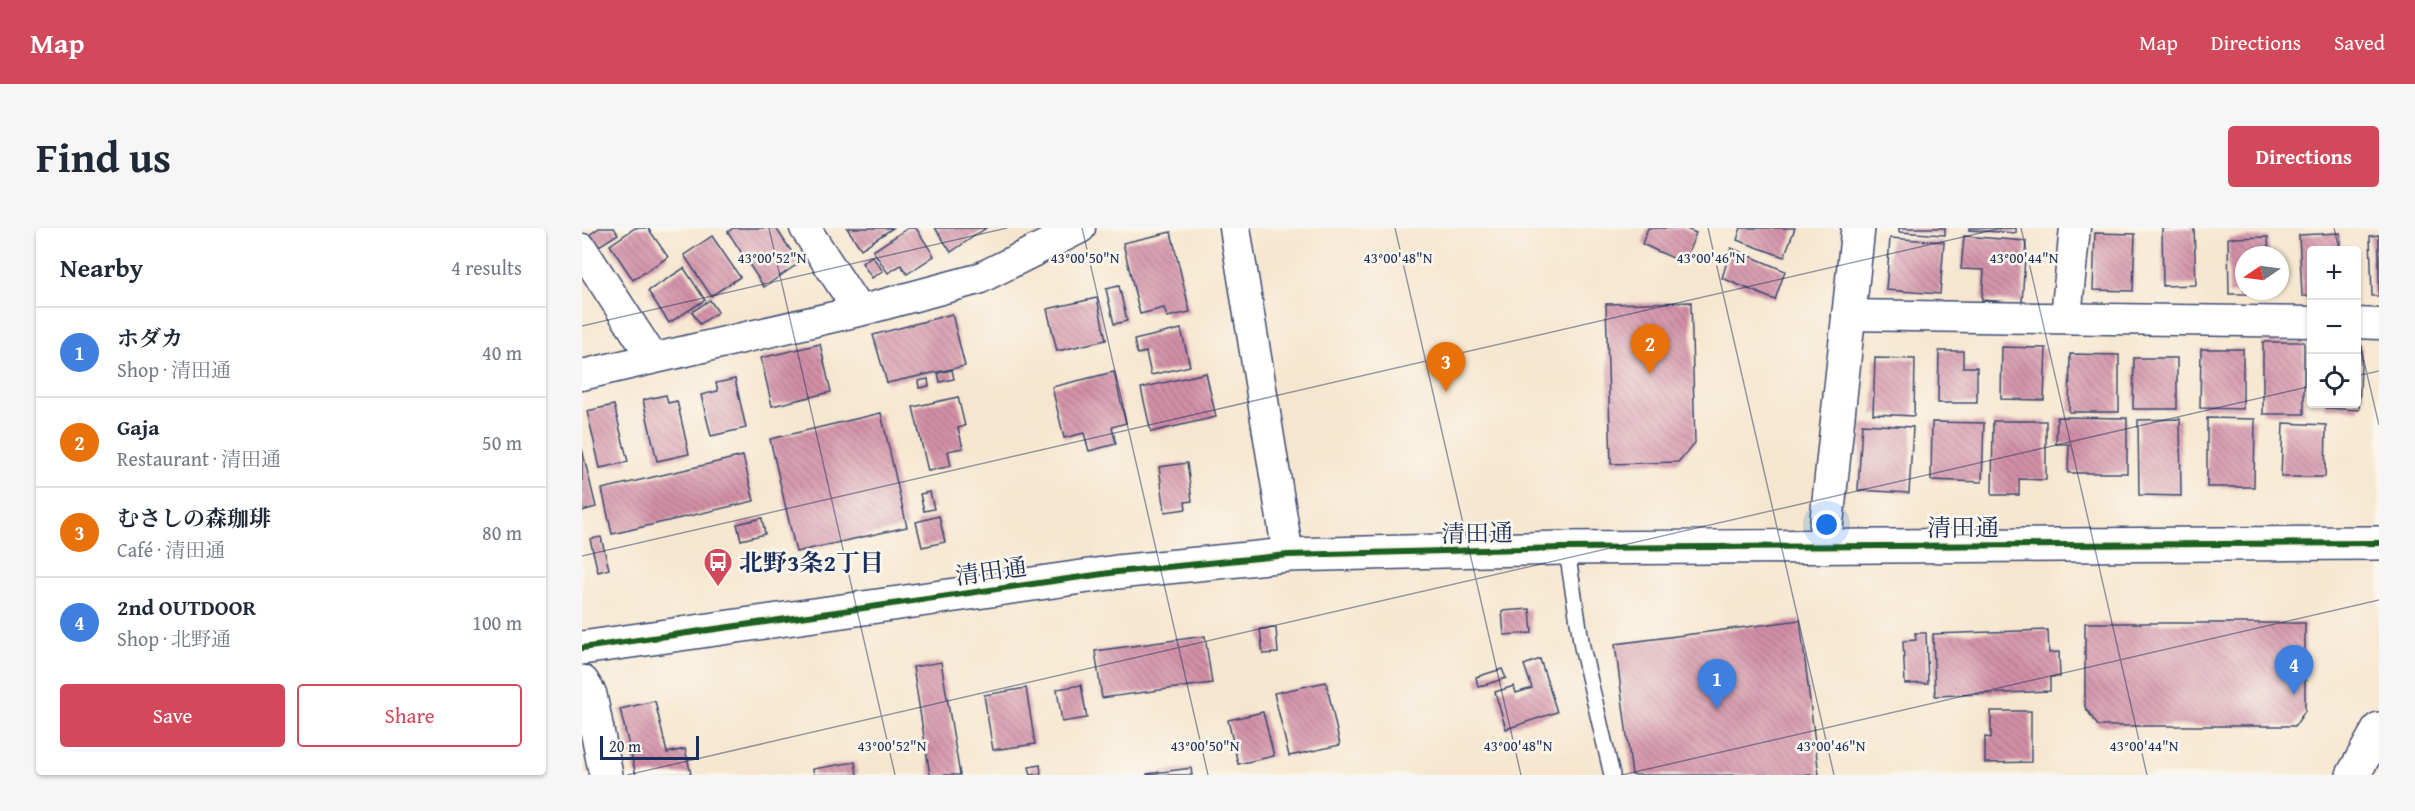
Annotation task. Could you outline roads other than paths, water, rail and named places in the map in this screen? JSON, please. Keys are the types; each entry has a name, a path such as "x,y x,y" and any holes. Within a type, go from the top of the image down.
{"street":[{"path":"805,228 859,310"},
{"path":"1235,228 1288,555"},
{"path":"1824,546 1846,315 1858,228"},
{"path":"2066,317 2075,228"},
{"path":"582,375 859,310 978,279 1072,229"},
{"path":"582,249 652,357"},
{"path":"1846,315 2307,322"},
{"path":"2361,323 2379,324"},
{"name":"清田通","path":"582,648 1117,572 1288,555 1562,548 2379,543"},
{"path":"582,682 590,695 606,775"},
{"path":"2354,775 2379,729"}],"lane":[{"path":"1562,548 1569,564 1582,647 1612,775"}],"place":[{"name":"Gaja","path":"1650,374"},
{"name":"むさしの森珈琲","path":"1446,392"},
{"name":"北野3条2丁目","path":"718,588"},
{"name":"2nd OUTDOOR","path":"2294,695"},
{"name":"ホダカ","path":"1717,709"}]}
